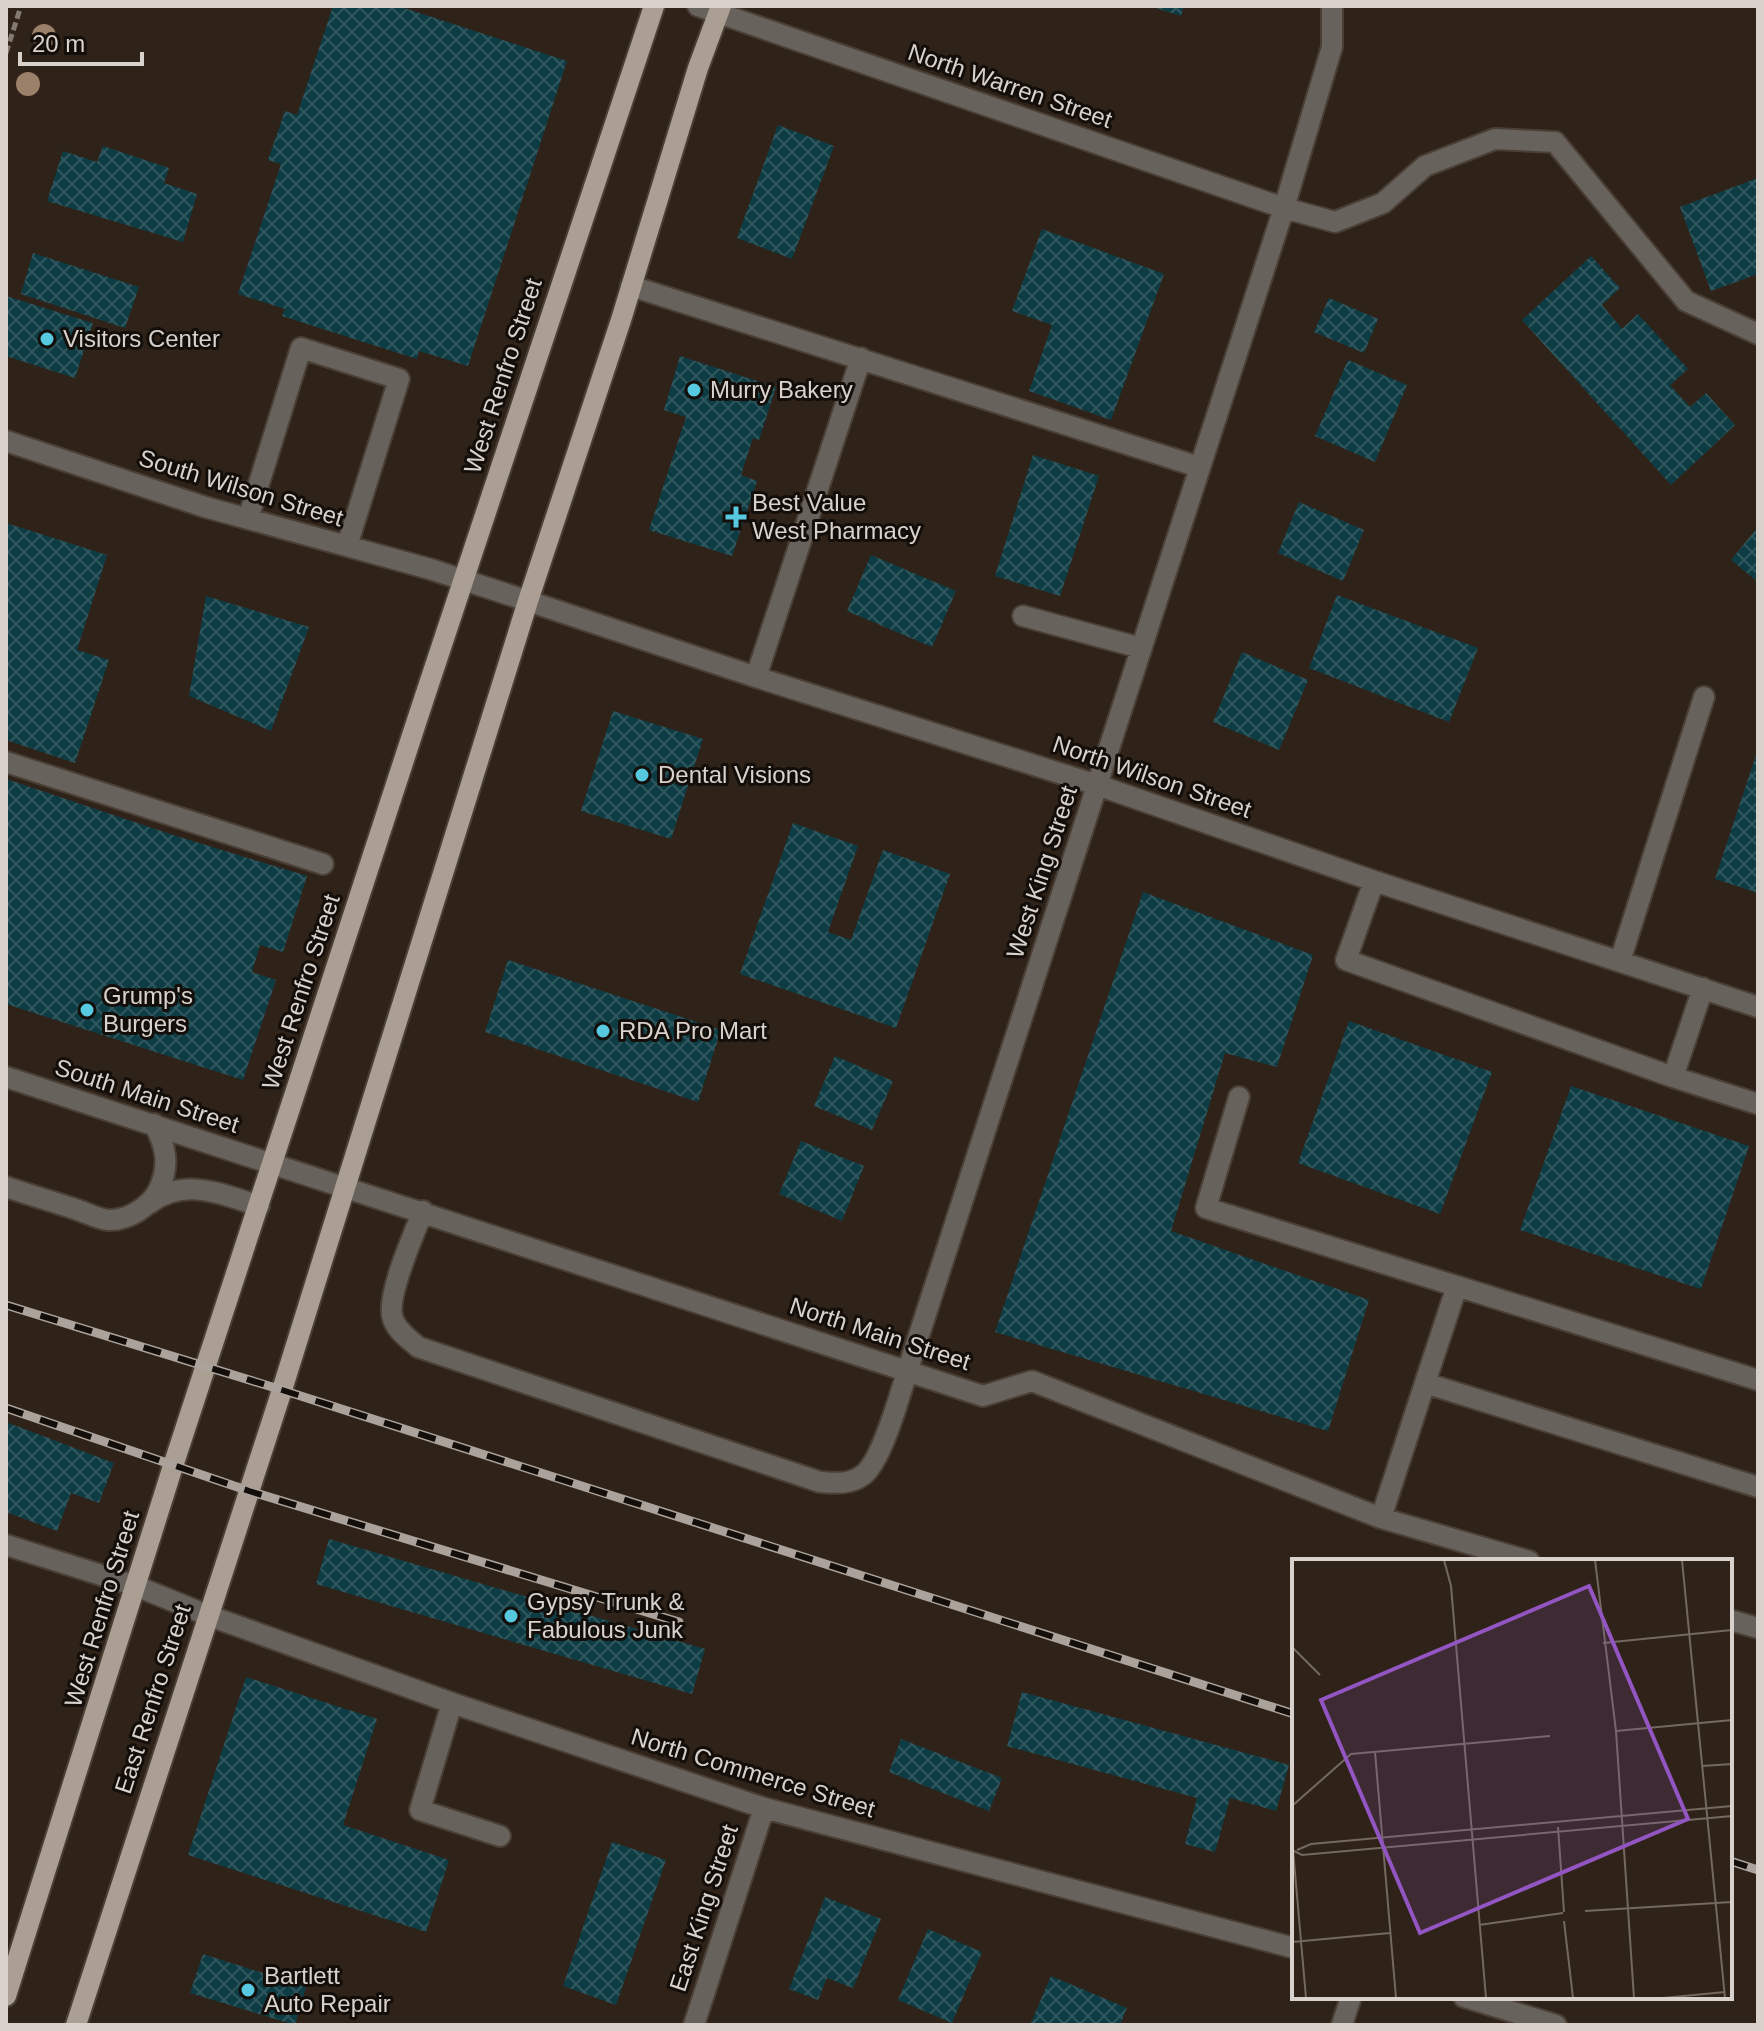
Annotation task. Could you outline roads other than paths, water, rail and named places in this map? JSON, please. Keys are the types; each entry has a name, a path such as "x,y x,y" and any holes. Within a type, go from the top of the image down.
{"main road":[{"name":"West Renfro Street","path":"6,1996 272,1165 654,6"},
{"path":"345,1189 528,601 631,286 698,68 720,9"},
{"name":"East Renfro Street","path":"76,2025 345,1189"}],"street":[{"name":"North Warren Street","path":"698,6 720,9 1284,208 1335,222 1383,203 1425,166 1495,139 1555,142 1686,301 1758,334"},
{"name":"West King Street","path":"423,1211 390,1303 393,1321 418,1347 820,1482 843,1484 864,1475 882,1446 908,1369 1284,208 1332,47 1332,6"},
{"path":"631,286 1199,467"},
{"path":"248,519 301,348 399,379 347,546"},
{"path":"756,677 861,358"},
{"name":"South Wilson Street","path":"6,441 205,507 528,601"},
{"name":"North Wilson Street","path":"528,601 1097,785 1374,881 1758,1007"},
{"path":"1023,616 1141,648"},
{"path":"1620,961 1704,697"},
{"path":"6,762 323,864"},
{"path":"1374,881 1346,960 1673,1077 1758,1104"},
{"path":"1673,1077 1703,988"},
{"name":"South Main Street","path":"6,1077 345,1189"},
{"path":"1239,1097 1206,1208 1758,1380"},
{"path":"143,1208 156,1194 165,1177 167,1158 163,1140 154,1124"},
{"path":"6,1187 108,1220 127,1217 160,1195 181,1189 202,1188 259,1206"},
{"name":"North Main Street","path":"345,1189 423,1211 983,1396 1032,1381 1381,1518 1522,1559"},
{"path":"1381,1518 1457,1286"},
{"path":"1425,1383 1758,1487"},
{"name":"North Commerce Street","path":"6,1545 136,1586 207,1615 452,1703 764,1808 1292,1947"},
{"path":"1732,1621 1758,1628"},
{"path":"452,1703 420,1810 500,1836"},
{"name":"East King Street","path":"694,2025 764,1808"},
{"path":"1342,2025 1350,1999"},
{"path":"1471,1999 1556,2025"}],"railway":[{"path":"6,1305 282,1390 1292,1713"},
{"path":"6,1408 249,1491 679,1622"},
{"path":"1732,1862 1758,1870"}],"place":[{"name":"Visitors Center","path":"47,339"},
{"name":"Murry Bakery","path":"694,390"},
{"name":"Best Value West Pharmacy","path":"736,517"},
{"name":"Dental Visions","path":"642,775"},
{"name":"Grump's Burgers","path":"87,1010"},
{"name":"RDA Pro Mart","path":"603,1031"},
{"name":"Gypsy Trunk & Fabulous Junk","path":"511,1616"},
{"name":"Bartlett Auto Repair","path":"248,1990"}]}
